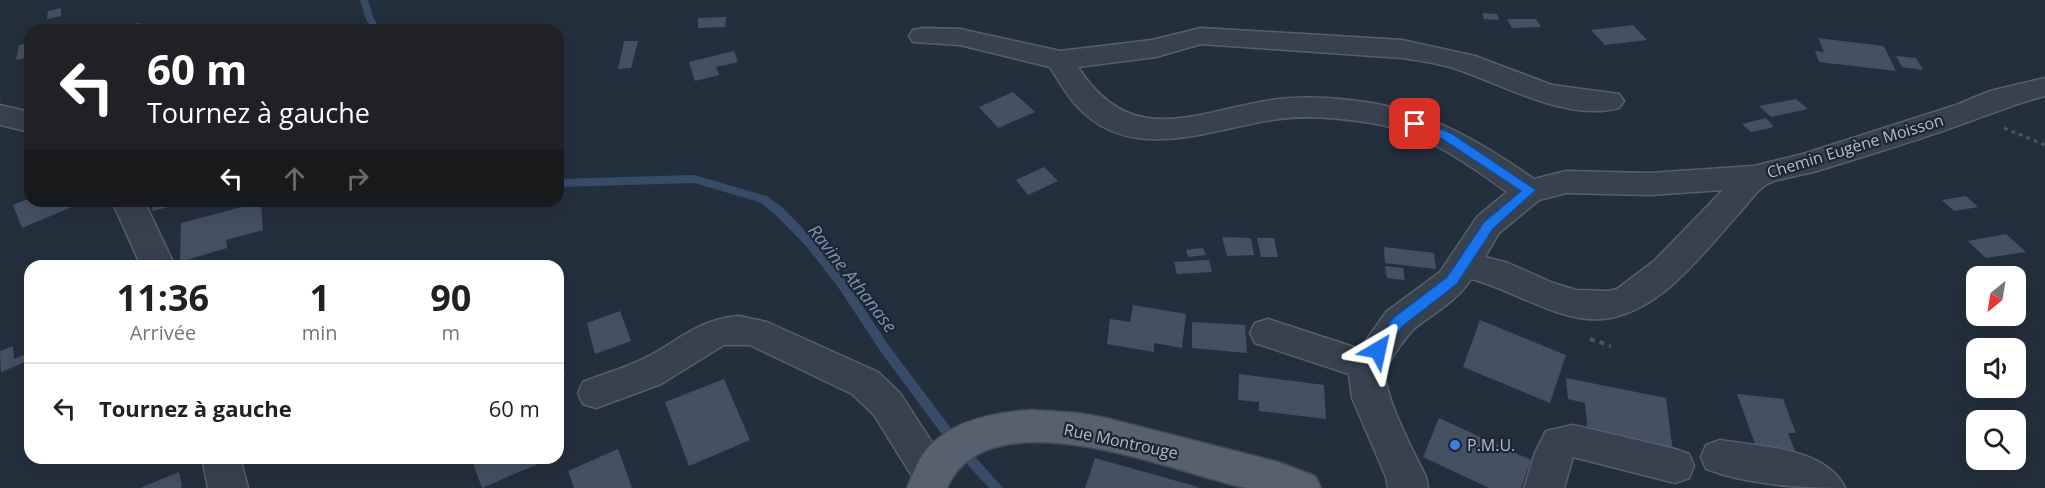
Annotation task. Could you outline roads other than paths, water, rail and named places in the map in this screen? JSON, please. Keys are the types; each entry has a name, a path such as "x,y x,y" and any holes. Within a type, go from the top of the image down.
{"main road":[{"name":"Rue Montrouge","path":"929,480 956,444 984,431 1025,426 1078,429 1257,474 1301,488"}],"street":[{"path":"923,36 960,37 1060,60 1156,48 1178,40 1201,36 1402,49 1465,62 1546,93 1583,100 1609,101"},
{"path":"1060,60 1078,90 1102,113 1125,126 1174,128 1281,109 1368,112 1415,124 1447,136 1530,190"},
{"name":"Chemin Eugène Moisson","path":"1368,366 1398,322 1452,281 1488,225 1530,190 1566,182 1650,184 1754,177 1808,163 1966,112 2000,98 2045,87"},
{"path":"0,115 24,121"},
{"path":"1464,265 1496,273 1544,294 1576,303 1608,305 1628,299 1666,270 1754,177"},
{"path":"131,207 155,260"},
{"path":"596,393 658,369 721,330 738,328 755,332 865,383 887,404 929,480"},
{"path":"1268,333 1368,366 1367,380 1371,398 1406,477 1408,488"},
{"path":"1544,488 1554,453 1560,443 1573,441 1675,466"},
{"path":"1720,457 1809,474 1825,488"},
{"path":"222,464 228,488"}],"waterway":[{"name":"Ravine Athanase","path":"364,0 373,24"},
{"name":"Ravine Athanase","path":"564,183 694,179 763,199 779,211 811,244 956,444 997,488"}],"place":[{"name":"P.M.U.","path":"1455,445"}]}
